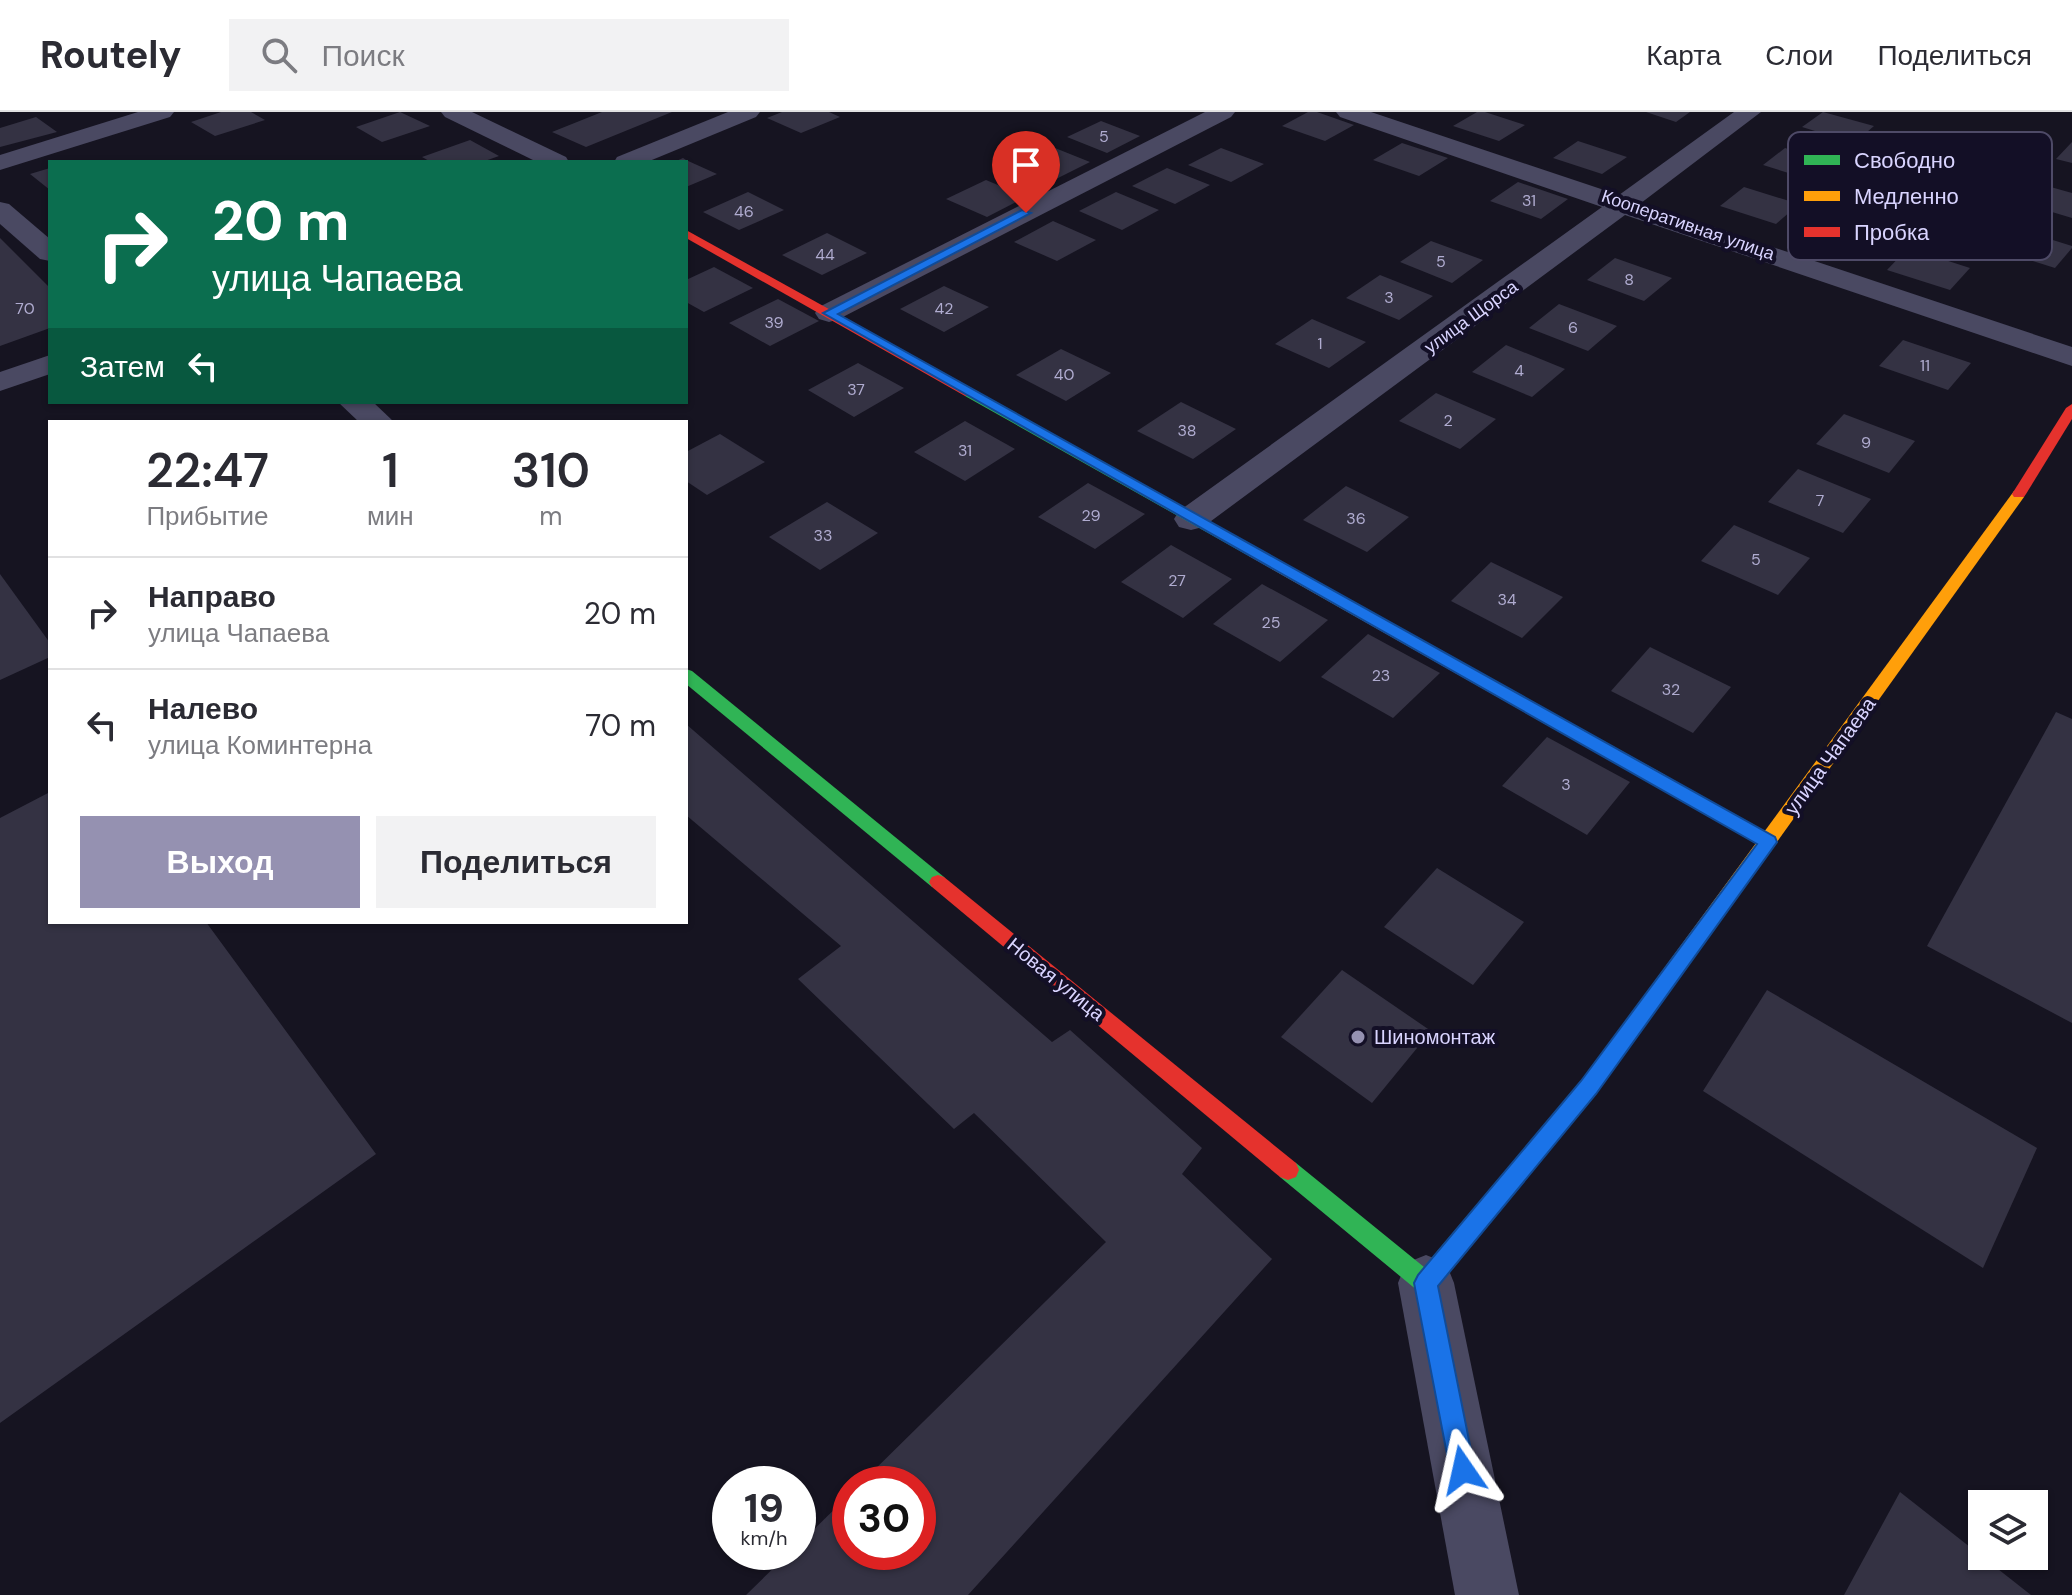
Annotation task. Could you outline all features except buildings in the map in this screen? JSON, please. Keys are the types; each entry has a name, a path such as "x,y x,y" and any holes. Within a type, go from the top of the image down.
{"street":[{"path":"0,163 162,112"},
{"path":"453,112 553,160"},
{"path":"631,160 748,112"},
{"path":"829,313 1223,112"},
{"name":"Кооперативная улица","path":"1348,112 1788,257"},
{"name":"улица Щорса","path":"1191,519 1627,204 1749,112"},
{"path":"0,210 48,251"},
{"path":"688,234 1768,842"},
{"name":"Кооперативная улица","path":"1796,260 2068,350"},
{"path":"0,382 48,365"},
{"path":"356,404 376,420"},
{"name":"улица Чапаева","path":"1426,1283 1589,1087 2024,487 2072,408"},
{"name":"Новая улица","path":"688,677 1426,1283"},
{"path":"1426,1283 1487,1595"}],"traffic: fast":[{"path":"970,393 1254,553"},
{"path":"688,677 938,882"},
{"path":"1659,780 1768,842"},
{"path":"1288,1170 1426,1283 1589,1087 1656,995"}],"traffic: slow":[{"path":"1656,995 2019,494"},
{"path":"1254,553 1659,780"}],"traffic: jam":[{"path":"688,234 970,393"},
{"path":"2019,494 2072,408"},
{"path":"938,882 1288,1170"}],"place":[{"name":"Шиномонтаж","path":"1358,1037"}],"route":[{"path":"1026,213 829,313 1768,842 1589,1087 1426,1283 1463,1470"}]}
